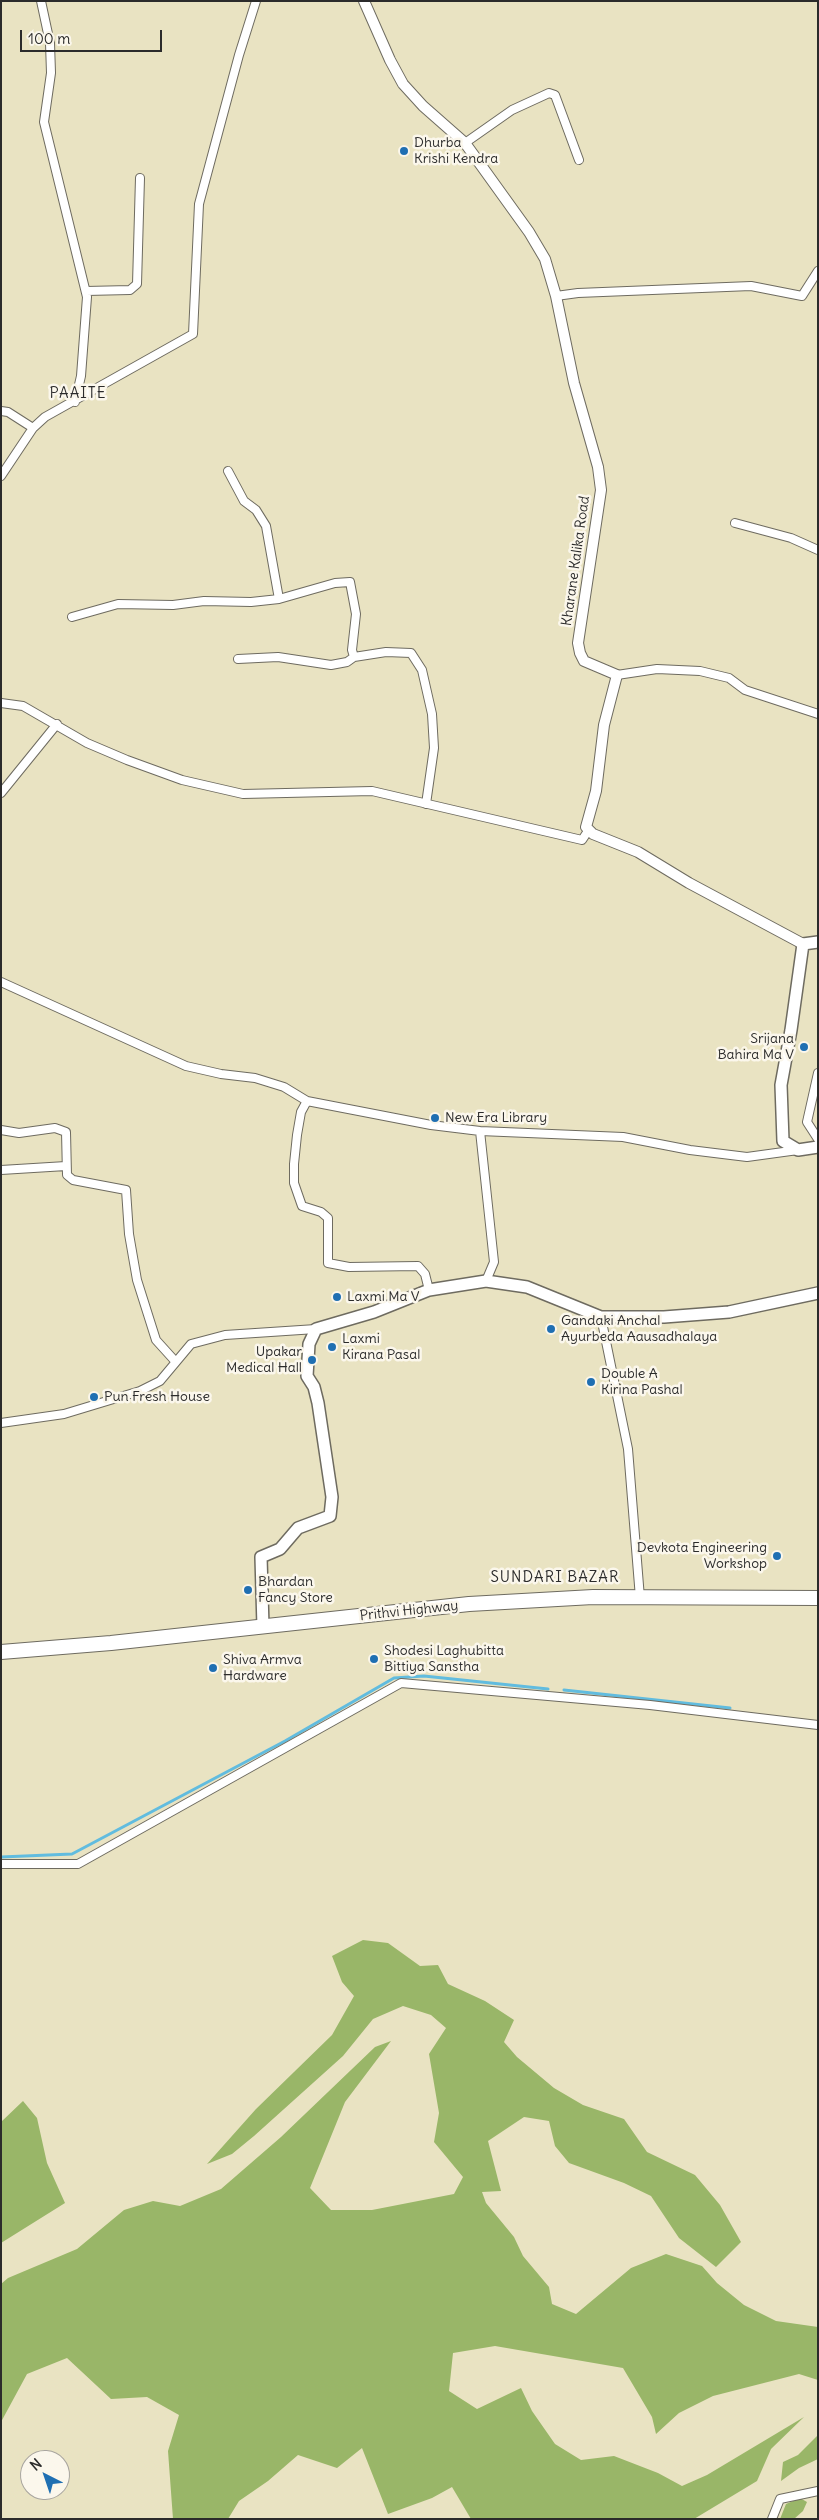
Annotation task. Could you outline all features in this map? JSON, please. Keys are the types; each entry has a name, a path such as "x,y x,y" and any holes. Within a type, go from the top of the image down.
{"highway":[{"name":"Prithvi Highway","path":"1,1652 263,1627 470,1604 593,1597 818,1598"}],"main road":[{"path":"818,942 802,944 791,1030 780,1085 783,1141 798,1150 818,1147"},
{"path":"263,1627 261,1557 280,1549 298,1528 330,1516 332,1497 318,1403 314,1387 307,1376 309,1344 316,1329 374,1312 429,1290 486,1281 526,1287 601,1317 664,1317 729,1312 818,1293"}],"street":[{"path":"41,1 50,43 51,74 44,122 86,291 85,335 81,376 75,402"},
{"path":"1,476 33,428 52,413 75,402 193,334 198,204 256,1"},
{"name":"Kharane Kalika Road","path":"364,1 390,60 403,84 413,96 465,143 538,245 545,259 556,296 574,383 600,479 600,502 578,643 584,661 617,675"},
{"path":"465,143 512,110 549,93 555,95 579,160"},
{"path":"86,291 130,290 137,284 140,178"},
{"path":"556,296 588,292 751,286 802,296 818,271"},
{"path":"1,411 8,412 33,428"},
{"path":"228,471 244,502 256,510 266,526 279,599"},
{"path":"735,523 791,538 818,550"},
{"path":"72,617 118,604 173,605 204,601 251,602 279,599 335,583 350,582 356,614 352,650 354,657"},
{"path":"238,659 278,657 332,665 347,662 354,657 386,652 411,653 422,670 432,714 434,748 431,783 426,804"},
{"path":"1,703 23,706 57,724 88,744 182,780 243,794 372,791 582,840 588,831 586,821 599,776 604,725 617,675 657,669 700,671 729,678 745,690 818,714"},
{"path":"1,793 57,724"},
{"path":"588,831 638,852 689,883 802,944"},
{"path":"1,982 186,1066 222,1074 255,1078 284,1087 307,1101 431,1125 480,1131 622,1138 690,1150 748,1157 798,1150"},
{"path":"818,1073 807,1122 818,1139"},
{"path":"307,1101 301,1112 298,1127 294,1183 302,1206 321,1212 328,1218 328,1263 349,1267 418,1266 425,1274 429,1290"},
{"path":"1,1130 19,1133 55,1128 66,1132 67,1175 73,1180 126,1190 129,1234 137,1280 156,1340 175,1361"},
{"path":"480,1131 494,1262 486,1281"},
{"path":"1,1170 66,1166"},
{"path":"601,1317 628,1448 640,1598"},
{"path":"1,1423 64,1414 140,1391 160,1381 191,1344 225,1335 316,1329"},
{"path":"1,1864 78,1864 401,1683 650,1705 818,1725"},
{"path":"772,2519 780,2499 818,2491"}],"green space":[{"path":"363,1940 388,1943 420,1966 438,1965 448,1984 485,2001 514,2020 504,2042 517,2057 554,2088 583,2105 624,2119 647,2152 695,2175 720,2205 741,2242 716,2267 679,2238 651,2196 624,2183 569,2163 555,2146 549,2121 524,2117 488,2141 501,2191 482,2192 486,2203 514,2237 523,2256 549,2287 552,2304 576,2314 631,2268 666,2254 702,2266 717,2283 744,2305 776,2321 818,2327 818,2380 799,2374 713,2396 679,2413 656,2434 652,2417 623,2368 495,2346 453,2353 449,2391 477,2409 521,2388 532,2411 555,2444 581,2460 614,2456 658,2473 682,2486 707,2475 804,2417 771,2449 757,2481 694,2519 471,2519 452,2487 432,2498 388,2514 362,2448 337,2468 298,2455 268,2481 239,2501 228,2519 173,2519 168,2451 179,2415 147,2397 111,2399 67,2358 27,2374 1,2422 1,2284 8,2278 77,2249 124,2210 153,2201 180,2206 221,2189 281,2137 375,2047 391,2041 345,2102 310,2188 331,2210 372,2210 454,2194 463,2177 434,2142 439,2113 429,2054 446,2028 431,2015 403,2006 373,2019 343,2056 254,2136 232,2154 207,2164 256,2109 332,2035 354,1996 342,1982 332,1956"},
{"path":"23,2101 37,2118 47,2163 65,2203 1,2243 1,2122"},
{"path":"818,2435 818,2459 799,2468 781,2481 783,2462 798,2455"},
{"path":"800,2498 807,2502 803,2511 794,2519 780,2519 786,2504"}],"waterway":[{"path":"1,1857 72,1854 285,1741 394,1678 424,1676 548,1689"},
{"path":"564,1690 730,1708"}],"place":[{"name":"Dhurba Krishi Kendra","path":"404,151"},
{"name":"Srijana Bahira Ma V","path":"804,1047"},
{"name":"New Era Library","path":"435,1118"},
{"name":"Laxmi Ma V","path":"337,1297"},
{"name":"Gandaki Anchal Ayurbeda Aausadhalaya","path":"551,1329"},
{"name":"Laxmi Kirana Pasal","path":"332,1347"},
{"name":"Upakar Medical Hall","path":"312,1360"},
{"name":"Double A Kirina Pashal","path":"591,1382"},
{"name":"Pun Fresh House","path":"94,1397"},
{"name":"Devkota Engineering Workshop","path":"777,1556"},
{"name":"Bhardan Fancy Store","path":"248,1590"},
{"name":"Shodesi Laghubitta Bittiya Sanstha","path":"374,1659"},
{"name":"Shiva Armva Hardware","path":"213,1668"}],"district":[{"name":"PAAITE","path":"78,394"},
{"name":"SUNDARI BAZAR","path":"555,1578"}]}
